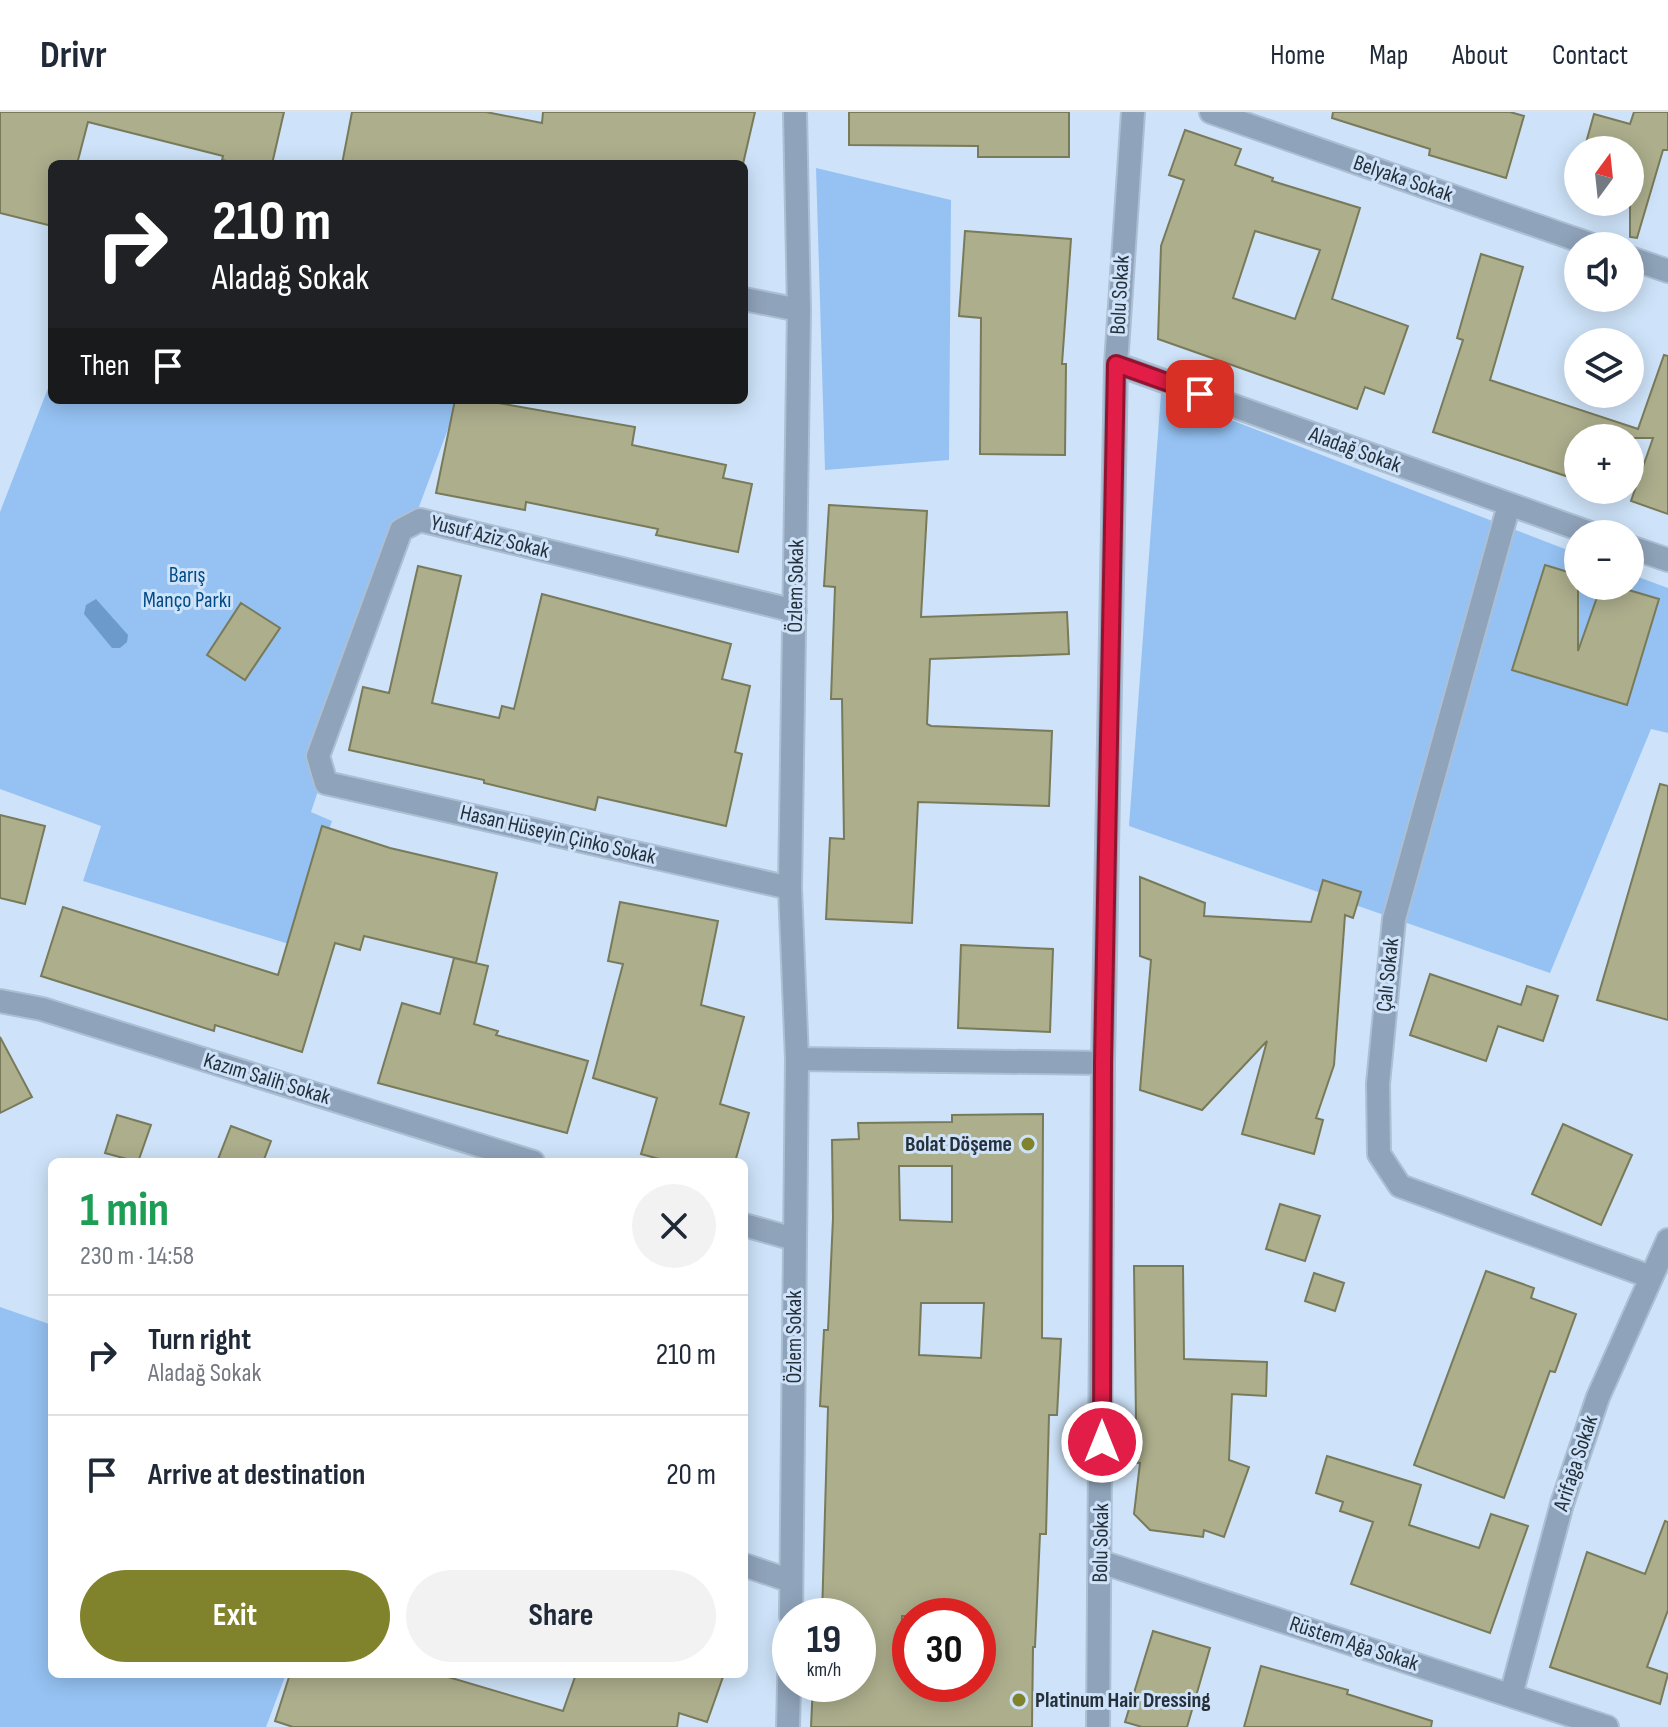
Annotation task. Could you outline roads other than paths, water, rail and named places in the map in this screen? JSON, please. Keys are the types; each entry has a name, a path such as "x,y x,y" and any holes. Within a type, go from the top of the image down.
{"street":[{"name":"Özlem Sokak","path":"791,1598 797,1059 790,888 799,310 795,112"},
{"name":"Bolu Sokak","path":"1098,1727 1103,1063 1116,364 1133,112"},
{"name":"Belyaka Sokak","path":"1211,112 1564,235"},
{"path":"1644,263 1668,271"},
{"path":"748,300 799,310"},
{"name":"Aladağ Sokak","path":"1116,364 1564,524"},
{"name":"Çalı Sokak","path":"1509,505 1394,919 1378,1084 1379,1154 1400,1186 1651,1277"},
{"name":"Yusuf Aziz Sokak","path":"326,783 318,756 401,530 420,520 795,611"},
{"path":"1644,552 1668,560"},
{"name":"Hasan Hüseyin Çinko Sokak","path":"326,783 790,888"},
{"name":"Kazım Salih Sokak","path":"0,1001 42,1009 520,1158"},
{"path":"797,1059 1103,1063"},
{"path":"748,1226 794,1239"},
{"name":"Arifağa Sokak","path":"1511,1695 1575,1464 1598,1397 1668,1240"},
{"name":"Rüstem Ağa Sokak","path":"1101,1562 1607,1727"},
{"path":"748,1566 791,1581"},
{"path":"788,1727 789,1702"}],"place":[{"name":"Bolat Döşeme","path":"1028,1144"},
{"name":"Platinum Hair Dressing","path":"1019,1700"}],"park label":[{"name":"Barış Manço Parkı","path":"187,588"}]}
